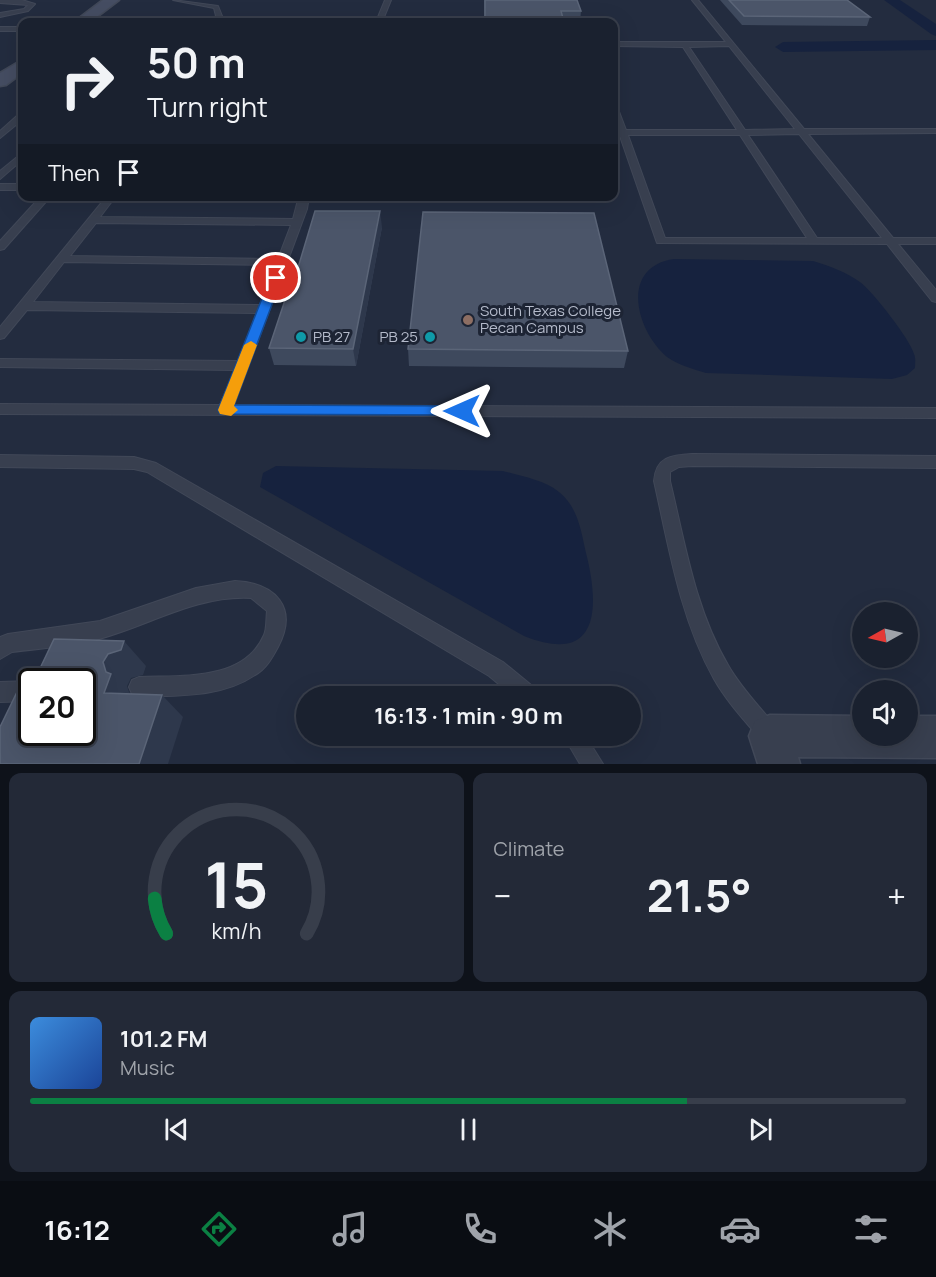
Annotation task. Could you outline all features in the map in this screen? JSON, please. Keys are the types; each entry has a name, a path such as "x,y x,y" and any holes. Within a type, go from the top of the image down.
{"main road":[{"path":"87,18 112,0"},
{"path":"0,81 18,68"}],"street":[{"path":"775,750 936,737"}],"lane":[{"path":"176,0 216,7 219,16 217,18"},
{"path":"381,18 388,0"},
{"path":"695,0 936,298"},
{"path":"0,2 32,4 26,10 0,15"},
{"path":"0,24 18,24"},
{"path":"0,29 18,29"},
{"path":"618,44 730,44"},
{"path":"685,45 813,241"},
{"path":"0,135 18,119"},
{"path":"618,121 661,241 936,241"},
{"path":"622,133 936,131"},
{"path":"0,176 18,160"},
{"path":"0,187 18,188"},
{"path":"0,247 42,201"},
{"path":"0,335 108,201"},
{"path":"225,410 297,222 303,201"},
{"path":"93,220 297,222"},
{"path":"61,260 282,262"},
{"path":"24,306 264,309"},
{"path":"0,363 243,366"},
{"path":"0,410 936,413"},
{"path":"775,750 721,672 702,631 683,568 662,481 663,469 676,461 692,460 936,462"},
{"path":"0,461 134,463 151,467 496,669 517,686"},
{"path":"0,648 8,643 46,641 79,635 204,595 227,590 251,590 267,596 276,609 274,635 262,658 244,672 220,682 139,687"},
{"path":"0,692 18,691"},
{"path":"580,746 592,764"}],"water":[{"path":"674,259 813,261 838,270 860,282 890,316 911,347 915,357 915,368 907,375 892,379 706,373 681,365 667,357 656,346 641,317 638,301 639,287 645,274 657,264"},
{"path":"276,466 503,471 546,484 559,492 571,505 580,528 593,593 588,626 580,637 567,643 549,643 524,636 260,487 263,473"}],"building":[{"path":"485,0 577,0 581,11 561,11 563,18 485,18"},
{"path":"729,0 847,0 870,17 744,16"},
{"path":"315,211 380,211 353,349 269,348 288,291 291,291"},
{"path":"423,212 594,213 628,351 408,349"},
{"path":"54,639 124,641 121,650 108,654 103,662 106,672 111,674 104,693 162,695 139,764 0,764 0,727 18,690 18,746 96,746 96,668 40,668"}],"waterway":[{"path":"891,0 936,31"},
{"path":"783,47 936,45"}],"slow traffic":[{"path":"231,410 225,410 251,345"}],"place":[{"name":"South Texas College Pecan Campus","path":"468,320"},
{"name":"PB 27","path":"301,337"},
{"name":"PB 25","path":"430,337"}],"route":[{"path":"276,278 225,410 462,411"}]}
